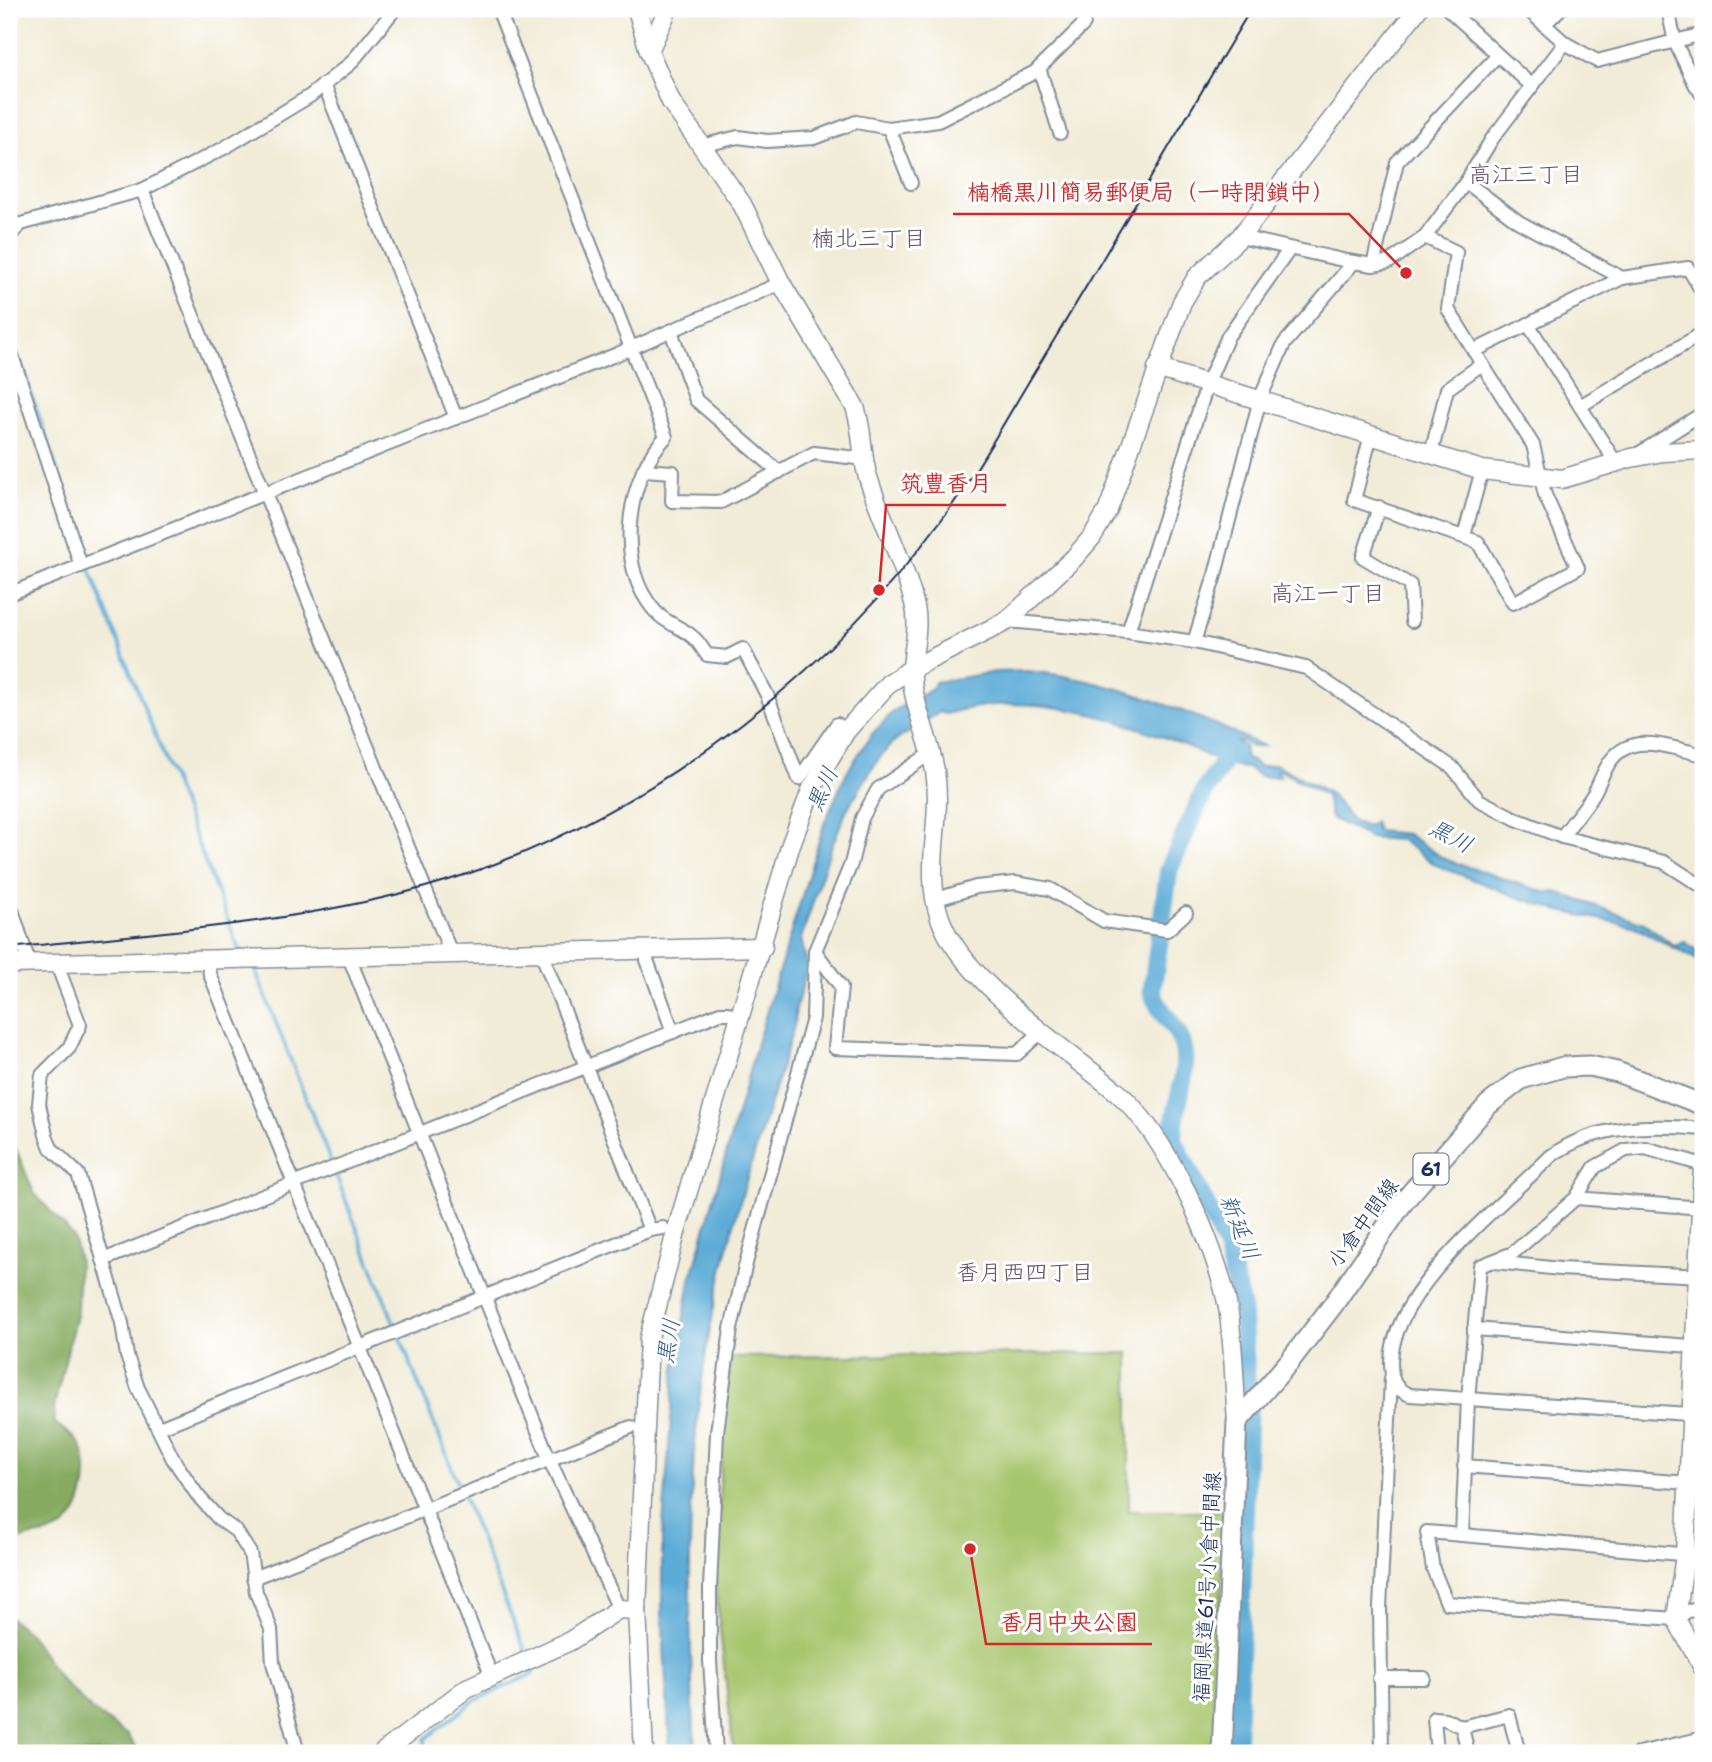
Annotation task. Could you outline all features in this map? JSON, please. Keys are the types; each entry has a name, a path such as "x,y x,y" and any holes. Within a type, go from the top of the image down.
{"main road":[{"name":"小倉中間線","path":"1237,1422 1318,1324 1404,1201 1488,1105 1521,1079 1563,1067 1590,1066 1617,1072 1703,1105"},
{"name":"福岡県道61号小倉中間線","path":"1222,1753 1237,1422"}],"street":[{"path":"9,236 21,224 142,190 224,148 310,96 351,63 370,44 395,9"},
{"path":"498,9 634,348 666,437 655,449 643,470 632,510 634,572 647,602 663,619 694,638 707,655 727,657 743,649 767,695 799,779 837,724 846,730"},
{"path":"636,9 649,51 671,102 742,204 781,283 855,407 862,428 865,459 883,523 914,603 916,622 911,669 936,791 931,865 940,918 953,944 974,969 1041,1032 1119,1094 1152,1131 1210,1247 1223,1284 1232,1339 1237,1422"},
{"path":"649,51 667,9"},
{"path":"644,1753 637,1610 649,1338 676,1232 763,947 791,844 812,788 846,730 889,683 911,669 1007,621 1074,558 1098,528 1108,510 1182,302 1197,277 1240,237 1418,9"},
{"path":"1448,9 1532,86"},
{"path":"1527,9 1565,43 1597,61 1703,34"},
{"path":"1544,25 1560,9"},
{"path":"1668,9 1675,42 1699,80 1703,96"},
{"path":"701,146 738,137 767,141 814,138 856,122 889,128 938,121 1003,90 1038,68 1084,24"},
{"path":"1240,237 1289,250 1354,262 1373,265 1389,262 1425,237 1466,182 1492,139 1565,43"},
{"path":"1373,265 1397,162 1498,55"},
{"path":"1038,68 1060,133"},
{"path":"324,84 456,418"},
{"path":"889,128 911,183"},
{"path":"1466,182 1519,222 1622,278"},
{"path":"142,190 451,953"},
{"path":"1371,435 1354,500 1478,542 1513,603 1578,568 1545,495 1533,445 1448,309 1456,252 1425,237"},
{"path":"1128,632 1208,382 1228,336 1289,250"},
{"path":"1194,642 1215,576 1260,399 1284,344 1354,262"},
{"path":"1474,351 1622,278 1688,268 1703,293"},
{"path":"9,594 634,348 781,283"},
{"path":"1528,324 1580,406 1623,461"},
{"path":"671,331 696,400 779,472"},
{"path":"1580,406 1703,333"},
{"path":"9,346 81,566"},
{"path":"1431,454 1447,389 1482,365"},
{"path":"1157,368 1482,470 1541,479 1586,474 1623,461 1663,452 1703,450"},
{"path":"1623,461 1703,413"},
{"path":"643,470 673,472 672,501 721,502 814,453 865,459"},
{"path":"1464,536 1482,470"},
{"path":"1379,507 1363,557 1410,585 1412,621"},
{"path":"1007,621 1128,632 1194,642 1306,667 1452,767 1479,800 1516,819 1562,837 1664,862 1703,887"},
{"path":"1562,837 1594,792 1605,765 1625,748 1646,745 1703,755"},
{"path":"716,1753 710,1612 717,1432 731,1329 745,1267 813,1018 815,951 850,864 862,818 878,789 929,747"},
{"path":"937,899 976,887 1015,883 1050,889 1104,921 1167,930 1186,913"},
{"path":"9,901 29,962"},
{"path":"9,964 763,947"},
{"path":"647,950 646,960 673,1032"},
{"path":"815,951 841,987 835,1048 1017,1054 1041,1032"},
{"path":"159,1428 656,1229 586,1068 541,952"},
{"path":"349,957 550,1461 619,1609"},
{"path":"208,958 210,974 492,1677"},
{"path":"56,962 80,1025 69,1048 42,1075 39,1104 51,1148 78,1174 122,1323 127,1356 138,1388 173,1459 198,1496 219,1519 236,1531 250,1553 253,1578 271,1629 273,1663 298,1753"},
{"path":"103,1261 720,1013 728,1013"},
{"path":"1382,1753 1379,1678 1383,1494 1391,1355 1398,1332 1423,1284 1440,1262 1551,1156 1565,1146 1632,1127 1703,1129"},
{"path":"1462,1535 1468,1399 1480,1266 1513,1253 1576,1198 1595,1167 1626,1150 1645,1148 1703,1166 1696,1483 1676,1619 1703,1668"},
{"path":"1576,1198 1702,1208"},
{"path":"1495,1262 1560,1269 1701,1276"},
{"path":"1474,1329 1699,1347"},
{"path":"1391,1378 1402,1392 1410,1395 1698,1415"},
{"path":"253,1578 631,1427"},
{"path":"1464,1466 1696,1483"},
{"path":"1703,1556 1426,1532 1433,1569 1447,1603 1676,1619 1688,1611 1703,1609"},
{"path":"382,1753 467,1688 570,1641 619,1609 637,1610"},
{"path":"1379,1678 1424,1678"},
{"path":"1437,1753 1434,1718 1445,1719 1461,1727 1509,1715 1519,1753"},
{"path":"1461,1727 1468,1753"},
{"path":"1639,1753 1703,1738"}],"green space":[{"path":"9,1132 34,1193 73,1236 79,1260 77,1311 54,1406 55,1423 80,1445 86,1471 79,1506 67,1524 51,1533 21,1539 9,1548"},
{"path":"1129,1353 1129,1511 1225,1511 1215,1753 734,1753 715,1586 722,1439 731,1357"},
{"path":"9,1617 30,1634 58,1676 90,1709 127,1735 140,1753 9,1753"}],"water":[{"path":"1028,671 1118,689 1206,721 1263,746 1251,747 1243,741 1236,742 1244,746 1246,759 1260,767 1275,764 1330,793 1352,821 1367,827 1374,821 1377,831 1407,834 1444,859 1544,892 1556,892 1644,923 1675,946 1685,942 1703,955 1703,963 1633,926 1560,911 1525,900 1436,865 1401,840 1370,838 1331,818 1326,796 1281,771 1276,771 1281,777 1260,776 1248,768 1224,763 1158,735 1099,716 1038,705 976,707 946,714 940,712 892,743 877,761 846,811 830,850 801,939 809,972 806,972 794,1026 726,1252 702,1381 692,1487 690,1594 695,1753 670,1753 662,1610 662,1538 675,1368 689,1287 757,1043 824,824 847,772 871,735 895,710 933,688 935,682 996,672"}],"waterway":[{"path":"9,326 16,347"},
{"path":"24,371 87,560"},
{"path":"89,567 240,951 244,951"},
{"name":"新延川","path":"1231,750 1204,792 1169,869 1152,991 1158,1005 1176,1030 1184,1054 1185,1065 1175,1117 1174,1141 1226,1245 1242,1310 1248,1413 1236,1753"},
{"path":"253,964 396,1328"},
{"path":"399,1335 461,1491"},
{"path":"464,1498 526,1653"},
{"path":"426,1753 425,1739 474,1701 533,1674 530,1664"}],"tram line":[{"path":"9,948 268,919 371,901 422,888 497,863 571,831 642,792 710,748 774,698 834,643 889,585 953,505 1251,9"}],"place":[{"name":"楠橋黒川簡易郵便局（一時閉鎖中）","path":"1406,273"},
{"name":"筑豊香月","path":"879,590"},
{"name":"香月中央公園","path":"970,1549"}],"district":[{"name":"高江三丁目","path":"1526,174"},
{"name":"楠北三丁目","path":"869,238"},
{"name":"高江一丁目","path":"1328,593"},
{"name":"香月西四丁目","path":"1025,1272"}],"water label":[{"name":"黒川","path":"822,789"},
{"name":"黒川","path":"1451,836"},
{"name":"黒川","path":"668,1341"}]}
